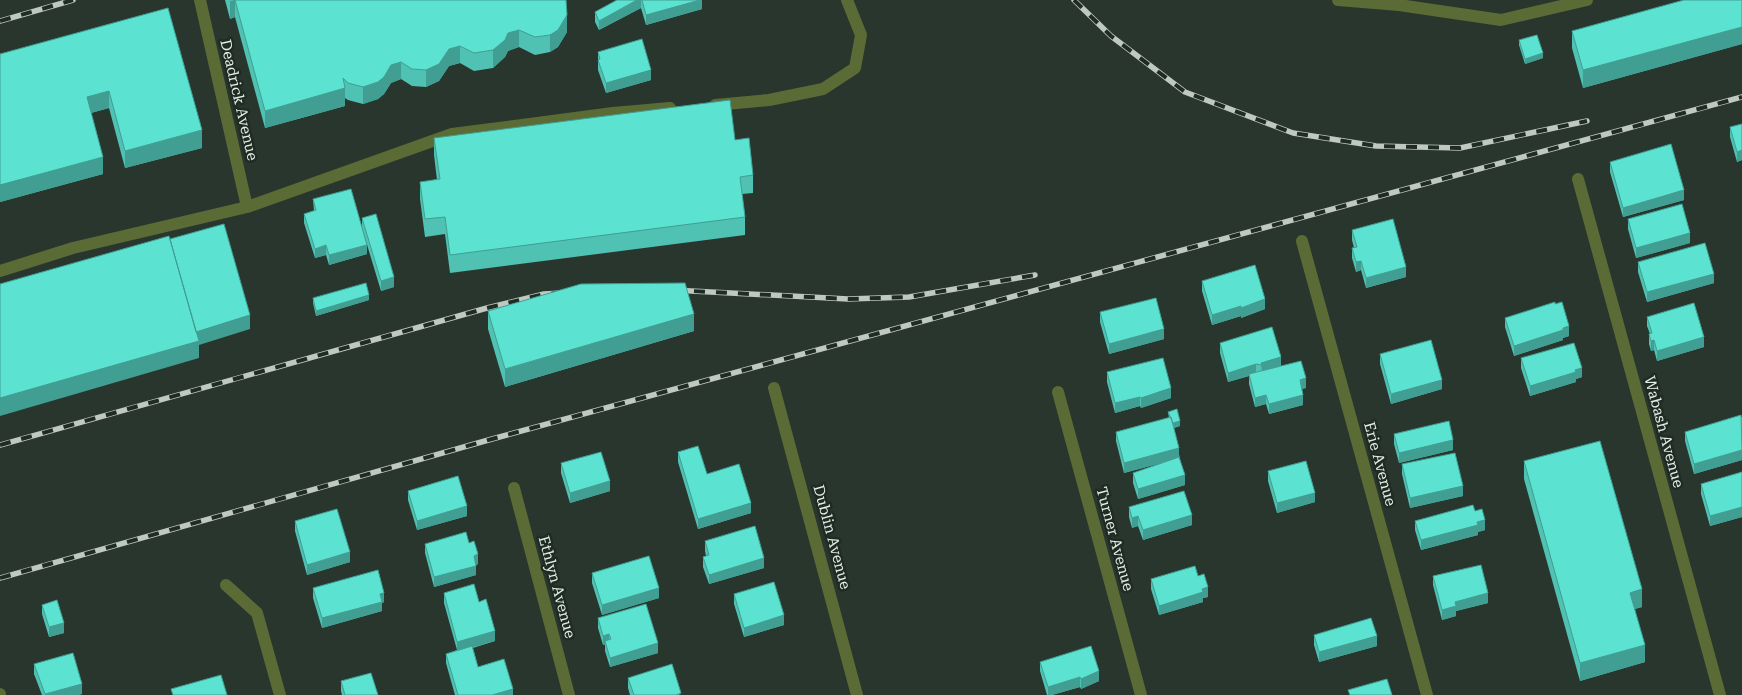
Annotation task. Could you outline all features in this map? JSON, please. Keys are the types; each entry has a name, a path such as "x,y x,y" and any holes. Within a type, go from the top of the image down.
{"street":[{"name":"Deadrick Avenue","path":"200,0 247,207"},
{"path":"701,106 769,100 824,89 855,68 862,35 847,0"},
{"path":"1338,0 1399,5 1501,20 1587,0"},
{"path":"0,270 73,248 247,207 452,134 613,113 681,108"},
{"name":"Wabash Avenue","path":"1578,179 1720,695"},
{"name":"Erie Avenue","path":"1302,241 1427,695"},
{"name":"Dublin Avenue","path":"774,388 857,695"},
{"name":"Turner Avenue","path":"1058,392 1142,695"},
{"name":"Ethlyn Avenue","path":"514,488 569,695"},
{"path":"226,585 257,613 280,695"}],"building":[{"path":"235,0 566,0 567,15 558,30 550,35 535,37 519,30 508,33 505,40 493,50 474,53 460,46 449,49 439,64 426,70 412,69 401,62 391,65 384,77 378,82 363,87 348,83 343,78 345,88 265,111"},
{"path":"617,0 637,0 599,21 595,12"},
{"path":"642,0 700,0 646,15"},
{"path":"1684,0 1742,0 1742,27 1583,70 1572,31"},
{"path":"168,8 202,130 125,151 109,91 87,97 103,157 0,185 0,54"},
{"path":"1537,35 1543,53 1525,59 1519,40"},
{"path":"642,39 651,70 606,83 598,60 600,59 598,52"},
{"path":"730,100 735,140 749,138 753,175 740,177 745,217 450,255 445,217 425,219 420,182 440,179 434,138"},
{"path":"1742,124 1742,150 1737,152 1730,127"},
{"path":"1671,144 1684,190 1623,208 1610,162"},
{"path":"351,189 367,245 329,255 326,245 315,249 304,214 316,210 313,199"},
{"path":"1682,204 1690,233 1636,248 1628,219"},
{"path":"376,214 394,277 381,281 362,218"},
{"path":"1393,219 1406,267 1366,278 1361,261 1356,262 1352,248 1357,247 1352,230"},
{"path":"224,224 250,315 196,332 170,239"},
{"path":"169,236 199,341 0,398 0,284"},
{"path":"1705,243 1714,274 1647,292 1638,262"},
{"path":"1255,265 1265,299 1241,308 1241,306 1212,315 1202,281"},
{"path":"366,283 369,295 316,311 313,298"},
{"path":"685,283 694,314 505,369 488,311 581,284"},
{"path":"1156,298 1164,329 1109,344 1100,312"},
{"path":"1555,302 1555,304 1562,302 1569,326 1563,328 1563,330 1514,346 1505,318"},
{"path":"1694,303 1704,337 1657,351 1654,340 1651,341 1649,334 1652,333 1647,317"},
{"path":"1272,327 1281,357 1261,363 1262,365 1256,364 1228,373 1220,343"},
{"path":"1431,340 1442,380 1391,394 1380,354"},
{"path":"1574,343 1582,368 1575,370 1576,372 1530,386 1521,358"},
{"path":"1163,358 1171,388 1141,398 1115,403 1107,372"},
{"path":"1301,361 1306,378 1300,380 1303,395 1269,404 1266,395 1255,398 1249,374"},
{"path":"1177,409 1180,421 1173,423 1168,412"},
{"path":"1741,415 1742,450 1694,464 1685,432"},
{"path":"1171,417 1179,448 1124,463 1116,432"},
{"path":"1449,421 1453,440 1399,453 1394,434"},
{"path":"1600,441 1642,589 1630,593 1645,645 1580,663 1524,461"},
{"path":"698,446 707,474 739,464 751,503 698,519 678,452"},
{"path":"601,452 610,481 570,493 561,463"},
{"path":"1455,453 1463,486 1410,498 1402,464"},
{"path":"1179,457 1185,475 1138,489 1133,473"},
{"path":"1306,461 1315,493 1277,503 1268,471"},
{"path":"1742,472 1742,507 1710,516 1701,484"},
{"path":"458,476 467,506 417,521 408,491"},
{"path":"1184,491 1192,515 1143,530 1138,516 1132,518 1129,507"},
{"path":"1473,505 1475,511 1482,509 1485,520 1477,522 1478,525 1421,540 1415,521"},
{"path":"337,509 350,552 307,565 295,521"},
{"path":"755,526 764,558 709,575 703,557 709,555 705,541"},
{"path":"466,532 469,543 474,541 478,554 474,556 476,566 434,577 425,544"},
{"path":"649,556 659,588 602,605 592,573"},
{"path":"1481,565 1488,593 1455,602 1456,606 1442,610 1433,576"},
{"path":"1195,566 1198,576 1204,574 1208,587 1202,589 1203,592 1159,606 1151,579"},
{"path":"378,570 384,593 380,594 382,602 322,618 313,588"},
{"path":"774,582 784,615 744,628 734,594"},
{"path":"474,584 479,602 486,599 495,631 457,642 444,593"},
{"path":"57,600 64,623 49,627 42,605"},
{"path":"646,604 658,643 610,658 605,641 611,639 609,634 603,636 598,618"},
{"path":"1371,618 1377,636 1319,652 1314,635"},
{"path":"472,646 478,667 504,659 513,689 492,695 458,695 446,654"},
{"path":"1091,646 1099,671 1081,679 1080,677 1048,687 1040,662"},
{"path":"73,653 82,684 45,694 34,664"},
{"path":"672,664 681,693 676,695 634,695 628,678"},
{"path":"371,673 378,695 345,695 341,681"},
{"path":"221,675 227,695 173,695 171,689"},
{"path":"1387,679 1392,695 1350,695 1348,690"}],"railway":[{"path":"0,21 73,0"},
{"path":"1074,0 1111,36 1185,92 1293,133 1376,146 1460,148 1587,121"},
{"path":"0,578 492,439 1742,97"},
{"path":"672,290 848,299 909,297 1035,275"},
{"path":"0,445 487,308 544,294 562,293"}]}
